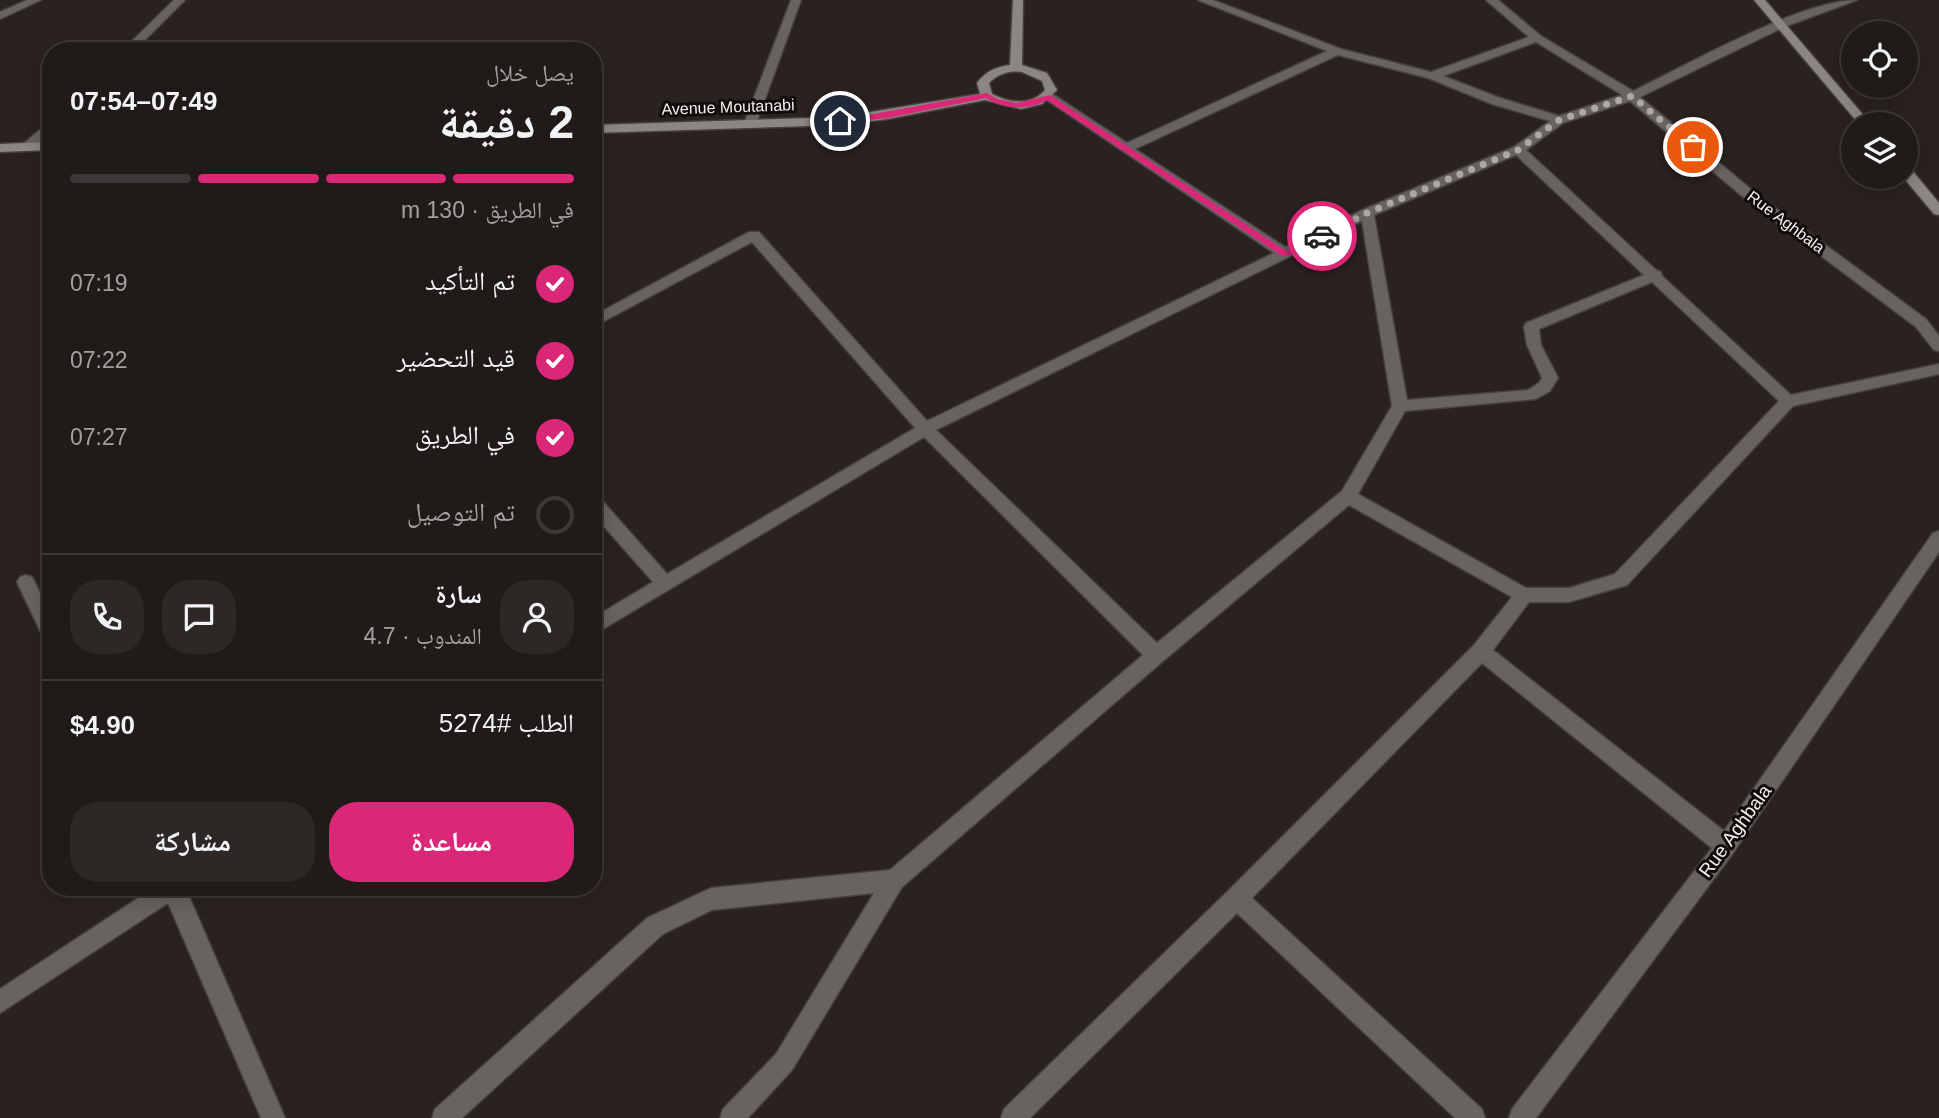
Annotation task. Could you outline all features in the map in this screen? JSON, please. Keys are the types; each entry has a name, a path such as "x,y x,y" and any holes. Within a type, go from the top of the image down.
{"street":[{"path":"0,16 36,0"},
{"path":"136,42 180,0"},
{"path":"750,124 796,0"},
{"path":"1016,68 1018,0"},
{"path":"1203,0 1337,51 1432,76 1496,101 1559,120"},
{"name":"Rue Aghbala","path":"1491,0 1537,38 1632,96 1754,198 1921,323 1939,346"},
{"path":"1759,0 1855,112"},
{"path":"602,621 925,429 1367,213 1518,150 1559,120 1632,96 1780,25 1852,0"},
{"path":"1432,76 1537,38"},
{"path":"1126,148 1337,51"},
{"path":"1016,68 1038,73 1046,78 1051,90 1047,96 1040,101 1017,106 995,101 987,96 983,83 987,77 1004,69 1016,68"},
{"name":"Avenue Moutanabi","path":"602,129 840,121 888,115 987,96"},
{"path":"1047,96 1286,254"},
{"path":"27,147 42,133"},
{"path":"0,148 42,146"},
{"path":"1518,150 1656,275 1788,401"},
{"path":"1918,186 1939,211"},
{"path":"732,1118 784,1062 894,880 1156,655 1348,496 1400,406 1367,213"},
{"path":"602,317 754,235 925,429 1156,655"},
{"path":"1400,406 1531,395 1545,387 1550,378 1534,345 1531,327 1656,275"},
{"path":"1348,496 1524,595 1569,595 1621,580 1788,401 1939,369"},
{"path":"602,512 664,583"},
{"name":"Rue Aghbala","path":"1521,1118 1726,846 1939,538"},
{"path":"26,582 42,615"},
{"path":"1013,1118 1237,898 1481,651 1524,595"},
{"path":"1481,651 1726,846"},
{"path":"444,1118 655,926 711,899 894,880"},
{"path":"0,1002 161,896"},
{"path":"176,896 273,1118"},
{"path":"1237,898 1473,1118"}],"way so far":[{"path":"1322,236 1367,213 1518,150 1559,120 1632,96 1693,147"}],"route":[{"path":"840,121 888,115 987,96 995,101 1017,106 1040,101 1047,96 1286,254 1322,236"}]}
